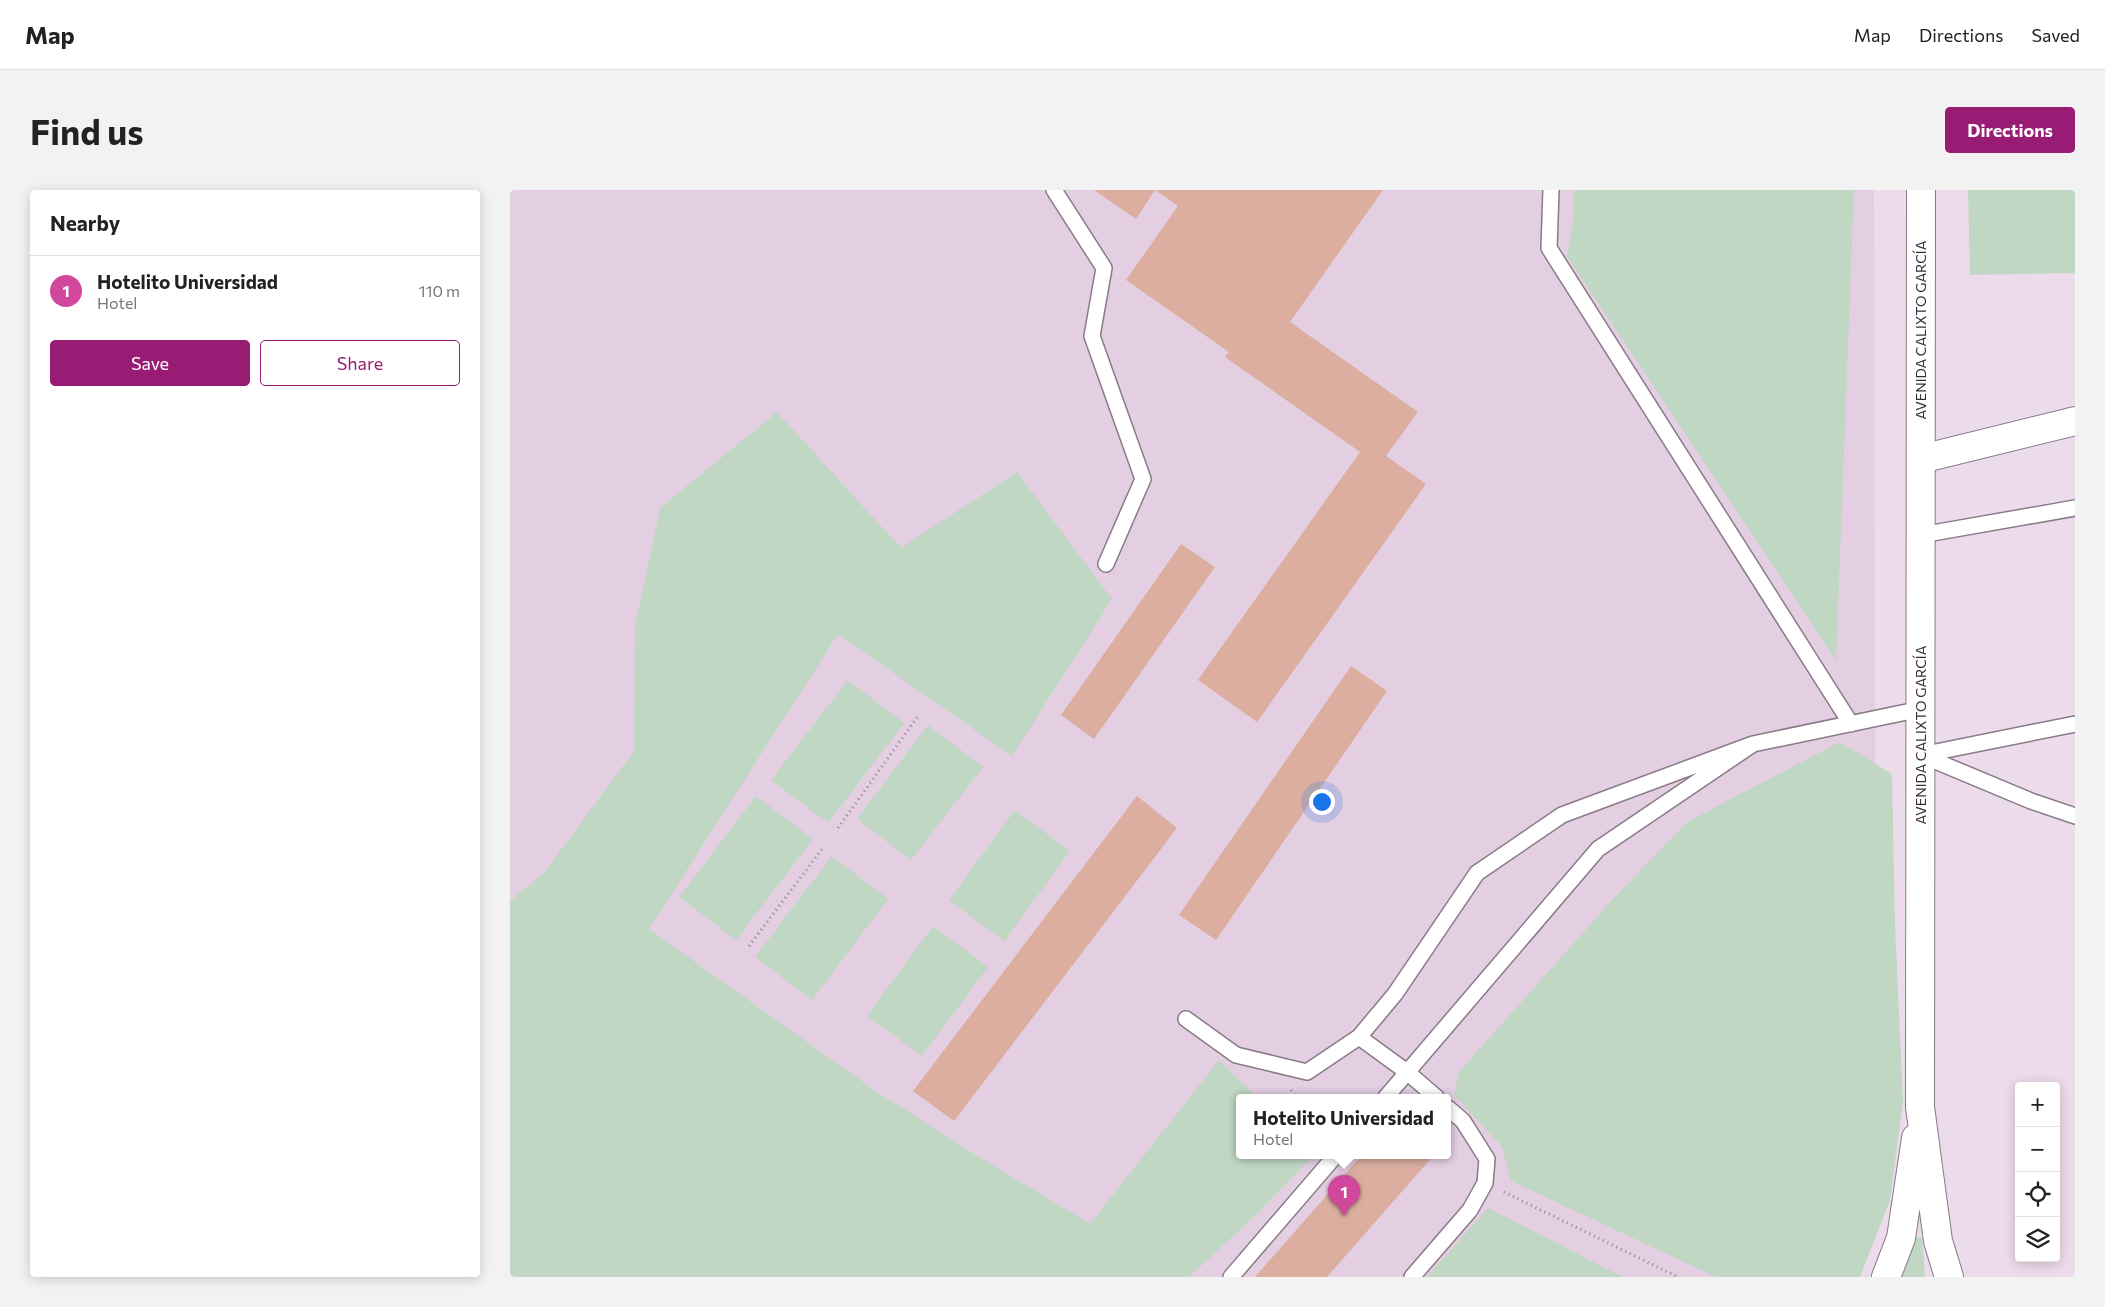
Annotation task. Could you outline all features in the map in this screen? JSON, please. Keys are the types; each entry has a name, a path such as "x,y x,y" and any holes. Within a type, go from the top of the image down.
{"street":[{"name":"AVENIDA CALIXTO GARCÍA","path":"1921,190 1920,1107 1938,1242 1949,1277"},
{"path":"1921,459 2075,421"},
{"path":"1886,1277 1901,1238 1920,1107"}],"lane":[{"path":"1054,190 1104,268 1092,336 1142,479 1106,564"},
{"path":"1551,190 1549,248 1851,724"},
{"path":"1921,535 2075,508"},
{"path":"1186,1019 1236,1055 1307,1072 1359,1038 1395,994 1477,872 1562,814 1753,744 1921,709"},
{"path":"1921,755 2075,724"},
{"path":"1389,1094 1598,849 1753,744"},
{"path":"1921,755 2031,801 2075,816"},
{"path":"1359,1038 1407,1072 1433,1094"},
{"path":"1412,1277 1470,1210 1485,1183 1487,1159 1463,1121 1451,1111"},
{"path":"1232,1277 1333,1159"}],"path":[{"path":"838,828 918,716"},
{"path":"749,946 822,848"},
{"path":"1485,1183 1678,1277"}],"shaded area":[{"path":"510,190 1874,190 1876,1125 1803,1277 813,1277 510,1131"}],"green space":[{"path":"1574,190 1854,190 1836,661 1567,256 1573,220"},
{"path":"1968,190 2075,190 2075,273 1970,275"},
{"path":"777,412 901,548 1017,472 1112,599 1012,756 838,634 649,929 877,1092 1090,1224 1219,1060 1253,1094 1236,1094 1236,1159 1310,1159 1258,1213 1189,1277 510,1277 510,901 544,873 634,751 635,627 660,508"},
{"path":"848,680 904,723 828,823 771,780"},
{"path":"928,725 983,767 911,860 857,819"},
{"path":"1840,742 1892,774 1895,925 1903,1101 1890,1200 1860,1277 1716,1277 1511,1181 1502,1147 1454,1095 1459,1072 1613,899 1687,822"},
{"path":"756,796 813,839 736,940 679,897"},
{"path":"1015,810 1070,851 1004,941 949,900"},
{"path":"832,856 888,899 812,1000 755,957"},
{"path":"933,926 988,967 922,1056 867,1016"},
{"path":"1488,1208 1623,1277 1427,1277"},
{"path":"1914,1237 1922,1238 1925,1277 1902,1277"}],"building":[{"path":"1094,190 1155,190 1136,219"},
{"path":"1155,190 1383,190 1290,322 1418,412 1386,456 1426,484 1257,722 1198,680 1360,452 1225,357 1229,352 1126,280 1178,206"},
{"path":"1181,544 1215,567 1094,739 1061,715"},
{"path":"1351,666 1387,691 1216,940 1179,915"},
{"path":"1137,796 1177,828 954,1121 913,1091"},
{"path":"1358,1159 1430,1159 1327,1277 1255,1277"}],"place":[{"name":"Hotelito Universidad","path":"1344,1216"}]}
